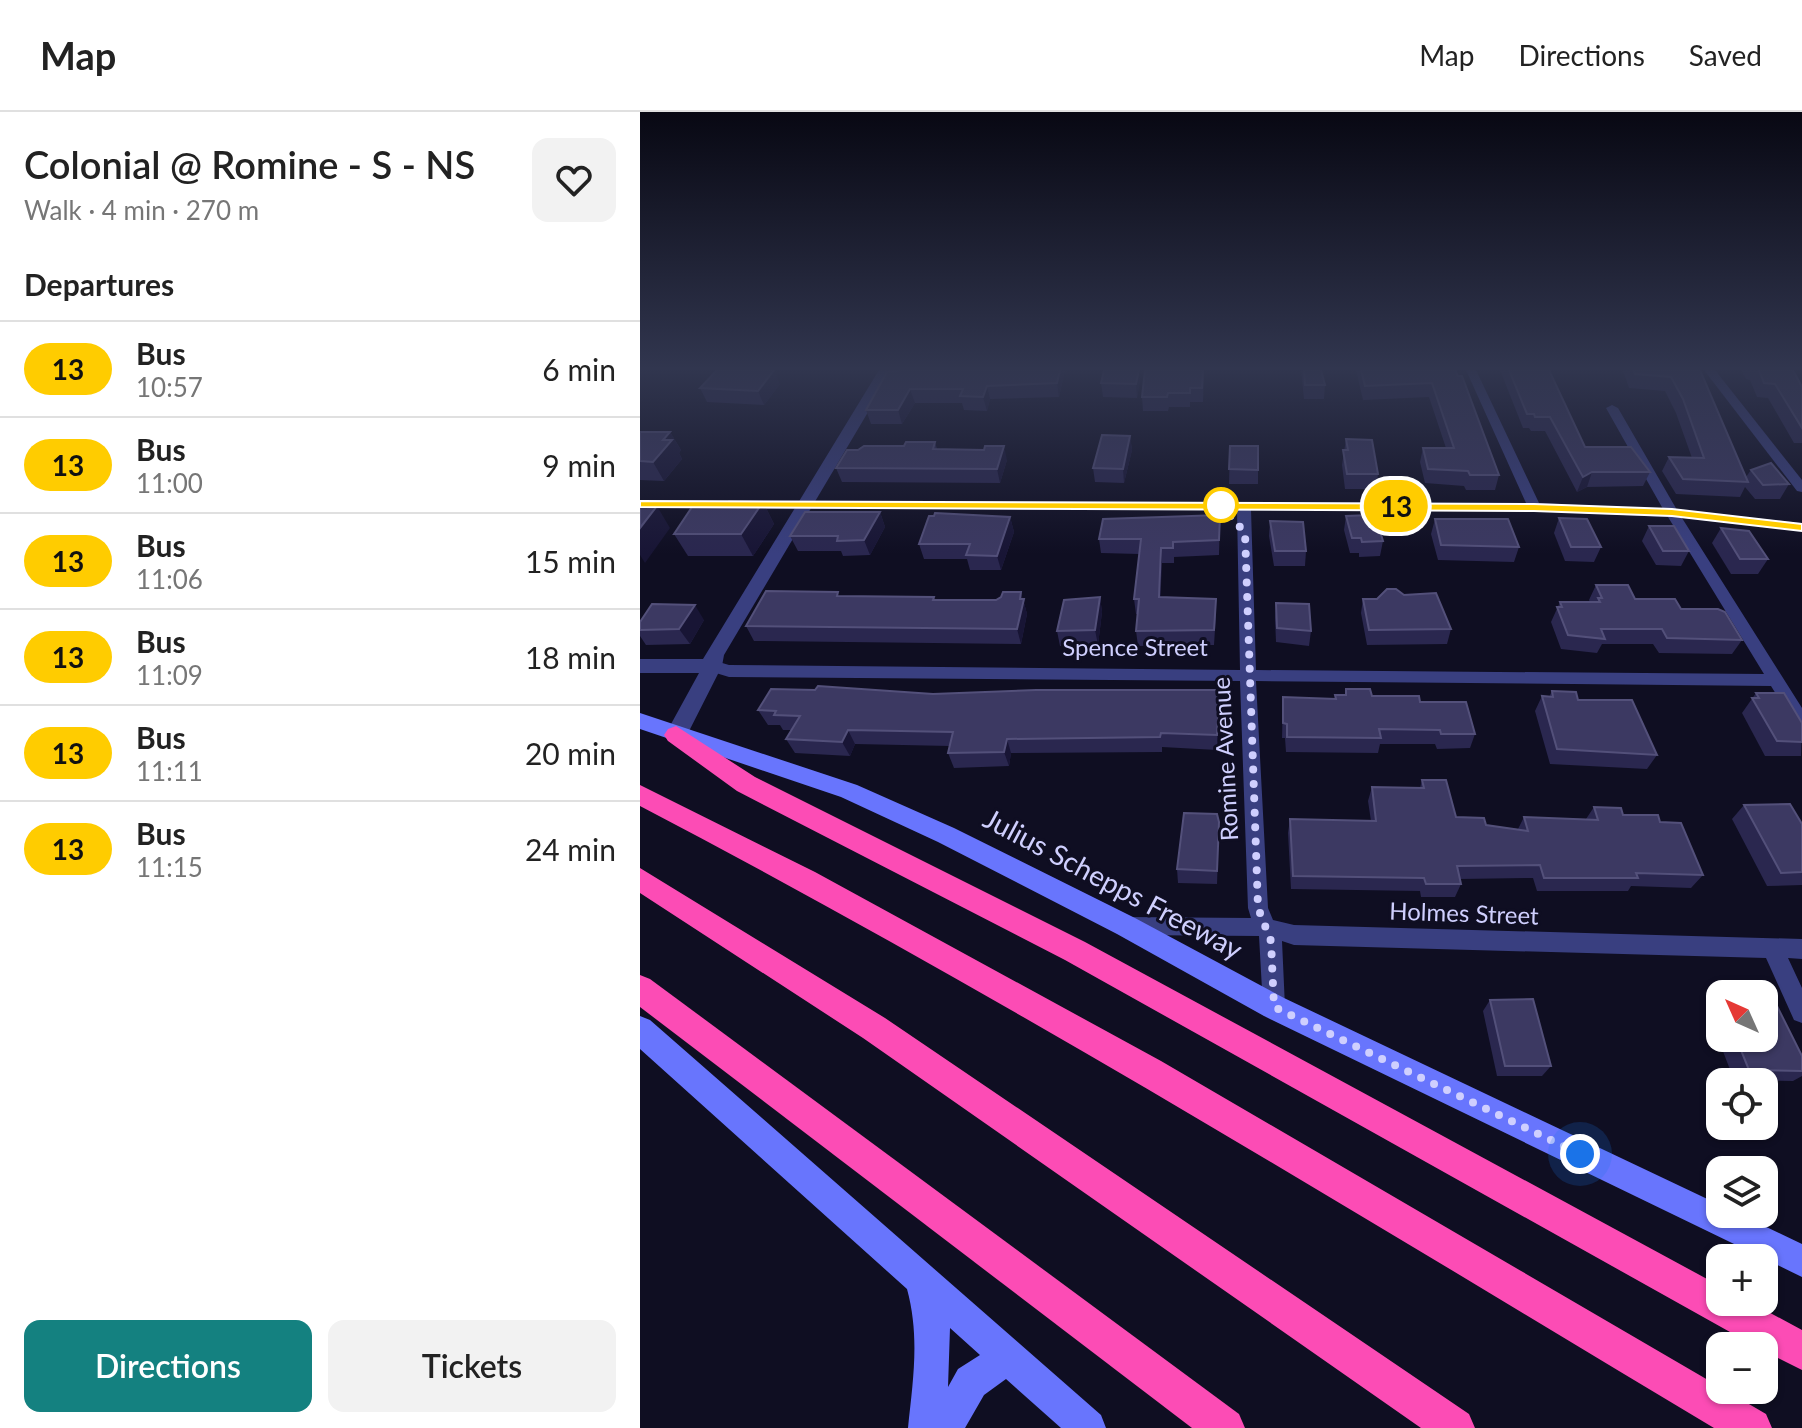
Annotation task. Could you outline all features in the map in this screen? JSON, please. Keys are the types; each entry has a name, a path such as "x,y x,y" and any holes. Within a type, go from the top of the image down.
{"highway":[{"path":"676,735 746,784 1088,958 1802,1351"},
{"path":"640,795 819,887 1137,1064 1370,1199 1752,1428"},
{"path":"640,879 784,968 886,1036 1455,1428"},
{"path":"640,989 1218,1422"}],"main road":[{"name":"Julius Schepps Freeway","path":"640,721 849,791 960,842 1126,926 1274,1007 1802,1261"},
{"path":"640,1030 920,1275 1006,1358 1088,1428"},
{"path":"920,1275 932,1319 934,1349 926,1428"},
{"path":"945,1428 971,1382 1006,1358"}],"street":[{"path":"676,735 712,666 714,655 849,431"},
{"path":"1499,431 1534,507"},
{"path":"1625,431 1672,513 1801,719"},
{"path":"1757,431 1802,488"},
{"path":"640,504 1534,507 1672,513 1802,527"},
{"name":"Romine Avenue","path":"1244,505 1258,908 1271,941 1274,1007"},
{"name":"Spence Street","path":"640,666 712,666 729,671 1774,680"},
{"name":"Holmes Street","path":"1126,926 1265,927 1294,935 1802,949"},
{"path":"1772,948 1802,1012"}],"building":[{"path":"1448,431 1483,431 1499,475 1470,475 1468,471 1428,469 1423,448 1454,448"},
{"path":"1558,431 1578,431 1585,447 1631,447 1650,472 1592,472 1583,477"},
{"path":"1695,431 1726,431 1748,482 1683,479 1669,457 1704,458"},
{"path":"640,432 670,432 663,440 672,440 653,462 640,461"},
{"path":"1102,435 1130,436 1123,469 1093,468"},
{"path":"1346,439 1372,440 1378,474 1347,474 1343,450 1348,450"},
{"path":"906,442 935,442 933,449 984,450 985,446 1004,446 997,469 836,468 847,450 858,450 864,446 904,446"},
{"path":"1230,446 1258,446 1258,470 1229,469"},
{"path":"1771,463 1789,484 1763,485 1751,470"},
{"path":"729,501 763,502 741,534 674,534 692,507 725,507"},
{"path":"640,506 657,506 640,528"},
{"path":"805,512 880,512 864,540 837,541 838,536 790,536"},
{"path":"935,513 1010,517 997,556 966,555 970,544 919,544 929,516"},
{"path":"1220,515 1219,540 1173,542 1173,548 1161,548 1159,597 1216,599 1214,630 1136,631 1139,599 1134,599 1141,539 1099,539 1103,519"},
{"path":"1371,515 1373,524 1378,524 1383,541 1362,542 1361,538 1352,538 1346,516"},
{"path":"1559,518 1587,519 1601,547 1571,547"},
{"path":"1435,519 1508,519 1519,547 1441,545"},
{"path":"1270,521 1303,522 1306,551 1275,551"},
{"path":"1649,526 1674,526 1689,551 1663,551"},
{"path":"1721,528 1749,531 1768,559 1740,559"},
{"path":"1596,585 1628,585 1635,599 1675,599 1681,609 1718,609 1725,612 1742,640 1667,638 1662,629 1601,629 1605,639 1568,635 1557,607 1562,607 1560,602 1600,602 1598,598 1602,598"},
{"path":"1387,589 1396,589 1404,595 1436,593 1451,629 1369,630 1363,599 1377,599"},
{"path":"766,591 838,592 837,596 934,597 933,600 996,600 1003,592 1021,592 1020,599 1024,599 1017,629 746,626"},
{"path":"1100,597 1095,630 1057,631 1064,600"},
{"path":"1276,603 1309,604 1311,631 1277,628"},
{"path":"652,604 695,605 679,629 640,630 640,622"},
{"path":"818,686 933,694 1036,690 1220,690 1217,735 1161,733 1160,737 1007,739 1004,752 948,753 953,732 848,730 842,742 786,739 800,716 774,715 776,711 758,710 771,689 815,690"},
{"path":"1346,689 1370,689 1372,696 1419,696 1420,702 1466,702 1475,734 1379,729 1381,738 1287,737 1287,724 1283,723 1283,697 1336,699 1335,695 1346,695"},
{"path":"1552,691 1576,692 1578,700 1632,700 1657,755 1557,749 1542,696 1553,697"},
{"path":"1756,693 1784,693 1802,723 1802,742 1777,741 1752,698 1759,698"},
{"path":"1422,780 1446,780 1456,817 1484,818 1486,825 1528,831 1524,817 1598,820 1594,807 1621,808 1623,815 1658,815 1660,822 1681,823 1703,875 1636,873 1638,878 1544,878 1540,865 1457,866 1461,884 1426,884 1424,878 1293,876 1290,819 1376,821 1372,787 1424,788"},
{"path":"1790,804 1802,824 1802,872 1781,873 1744,805"},
{"path":"1184,813 1217,814 1217,871 1177,869"},
{"path":"1533,999 1551,1066 1505,1066 1490,1000"},
{"path":"1778,1008 1802,1056 1802,1071 1748,1068 1742,1052 1778,1052"}],"bus line":[{"name":"13","path":"640,504 1534,507 1672,513 1802,527"}],"route":[{"path":"1221,505 1245,533 1258,908 1271,941 1274,1007 1580,1154"}]}
